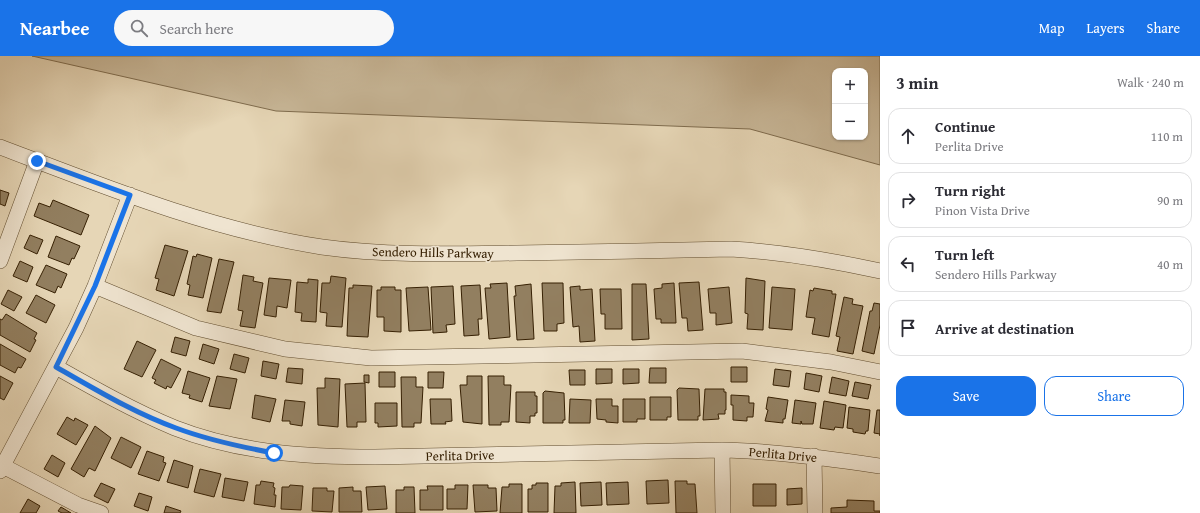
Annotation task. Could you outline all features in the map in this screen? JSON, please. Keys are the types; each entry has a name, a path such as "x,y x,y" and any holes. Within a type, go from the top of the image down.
{"street":[{"name":"Sendero Hills Parkway","path":"0,147 130,195 228,228 323,247 375,252 429,254 731,249 782,252 880,271"},
{"path":"0,261 37,161"},
{"path":"101,513 78,505 1,469 56,367 95,286 130,195"},
{"path":"95,286 196,328 285,349 371,358 742,351 831,362 880,372"},
{"name":"Perlita Drive","path":"56,367 126,406 176,428 230,445 274,453 328,457 375,457 766,450 880,466"},
{"path":"722,450 723,513"},
{"path":"814,456 815,513"}],"shaded area":[{"path":"32,56 880,56 880,165 750,129 276,111"}],"building":[{"path":"0,190 9,193 5,206 0,204"},
{"path":"53,200 89,215 81,235 34,216 39,203 50,207"},
{"path":"30,235 43,240 37,254 24,248"},
{"path":"56,236 80,246 74,259 72,258 69,265 48,257"},
{"path":"165,245 188,251 174,296 156,290 159,279 155,278"},
{"path":"197,254 212,258 203,298 188,295 190,285 187,284 193,256 196,257"},
{"path":"219,259 234,262 221,313 207,311"},
{"path":"20,261 33,267 27,282 13,276"},
{"path":"46,265 67,274 61,288 58,286 55,293 36,285"},
{"path":"243,275 254,277 253,281 263,283 255,328 240,326 243,311 238,310"},
{"path":"331,276 346,278 342,327 326,326 327,313 320,312 322,283 330,283"},
{"path":"269,278 291,280 287,308 277,306 276,317 264,315"},
{"path":"746,278 765,281 763,330 747,329 748,314 745,313"},
{"path":"308,279 318,280 316,322 301,321 302,313 295,312 297,282 308,283"},
{"path":"699,282 703,330 688,331 687,318 682,318 679,283"},
{"path":"507,283 510,337 489,339 485,288 491,288 490,284"},
{"path":"542,283 563,283 564,323 557,324 557,331 544,331"},
{"path":"674,283 676,323 661,323 661,319 656,319 654,289 662,288 662,284"},
{"path":"531,284 534,339 517,340 514,296 516,296 515,286"},
{"path":"632,284 646,284 649,339 632,340"},
{"path":"353,285 372,286 368,337 347,336 349,288 353,288"},
{"path":"480,285 482,319 478,319 479,335 464,336 461,286"},
{"path":"453,286 455,324 446,325 447,332 433,333 431,287"},
{"path":"580,286 580,290 592,289 595,341 580,342 579,326 573,327 570,287"},
{"path":"381,287 395,287 395,290 401,290 401,332 384,331 384,317 377,317 377,290 381,290"},
{"path":"428,287 431,330 409,331 406,288"},
{"path":"729,287 732,323 716,325 716,313 710,313 708,289"},
{"path":"772,287 795,289 792,330 769,328"},
{"path":"814,288 832,291 832,294 836,294 829,337 812,334 815,318 806,317 810,290 813,291"},
{"path":"600,289 621,289 622,329 605,329 605,314 601,314"},
{"path":"8,290 22,297 14,311 1,304"},
{"path":"36,295 55,305 46,323 26,313"},
{"path":"844,297 853,299 852,304 863,306 853,354 837,351 840,337 836,336"},
{"path":"874,303 880,304 880,325 874,354 862,351 870,311 872,311"},
{"path":"6,314 37,333 34,339 36,340 30,352 0,335 0,319 2,320"},
{"path":"175,337 190,341 186,356 171,352"},
{"path":"137,341 156,350 142,377 124,369"},
{"path":"0,344 26,359 21,368 18,367 15,373 0,365"},
{"path":"203,344 219,349 214,364 199,359"},
{"path":"234,354 249,358 245,373 230,369"},
{"path":"161,359 181,369 171,388 167,386 166,389 154,383 156,380 152,378"},
{"path":"263,361 279,364 276,379 261,376"},
{"path":"731,367 747,367 747,382 731,382"},
{"path":"288,368 303,369 302,384 286,382"},
{"path":"650,368 666,368 666,383 649,383"},
{"path":"596,369 612,369 612,383 596,384"},
{"path":"623,369 639,369 639,383 623,384"},
{"path":"775,369 791,371 789,387 773,385"},
{"path":"569,370 585,370 585,385 570,385"},
{"path":"188,371 210,378 202,402 189,398 190,395 182,393"},
{"path":"379,372 395,372 395,387 379,387"},
{"path":"428,372 444,372 443,388 428,388"},
{"path":"806,373 822,376 819,392 804,389"},
{"path":"364,375 369,375 369,383 364,382"},
{"path":"0,376 13,383 4,400 0,398"},
{"path":"217,376 237,379 230,409 209,406"},
{"path":"467,376 482,376 482,424 463,422 460,385 467,385"},
{"path":"488,376 504,376 504,385 511,385 509,422 501,422 501,425 489,425"},
{"path":"401,377 416,377 416,387 423,387 421,423 414,423 414,427 402,427"},
{"path":"832,377 849,381 846,396 829,393"},
{"path":"325,378 340,379 338,427 318,425 317,388 325,388"},
{"path":"855,382 871,385 868,399 852,396"},
{"path":"365,383 366,422 357,422 357,427 347,427 345,384"},
{"path":"679,388 699,389 700,416 698,416 698,420 678,420 677,390"},
{"path":"705,389 724,389 724,392 726,392 725,414 718,414 719,419 703,420"},
{"path":"545,391 564,393 565,420 563,420 563,423 543,423 543,393"},
{"path":"516,392 535,392 535,396 537,396 537,413 535,413 535,416 530,416 530,423 516,422"},
{"path":"255,395 276,399 270,422 252,418"},
{"path":"731,395 749,396 749,403 754,403 753,417 747,417 747,421 733,420"},
{"path":"650,397 671,397 671,417 667,417 667,420 650,420"},
{"path":"768,397 788,400 783,423 765,421 768,410 766,409"},
{"path":"430,399 451,399 452,421 445,422 446,424 431,424"},
{"path":"570,399 591,400 590,423 569,423"},
{"path":"596,399 612,399 612,406 618,406 618,423 606,422 606,420 597,419"},
{"path":"623,399 645,399 645,419 637,419 637,422 623,422"},
{"path":"285,400 305,402 302,426 290,424 290,421 282,421"},
{"path":"795,400 816,403 813,424 802,424 801,421 801,424 792,423"},
{"path":"824,401 846,405 843,428 835,427 834,430 820,428"},
{"path":"375,403 397,403 397,426 378,427 378,423 375,423"},
{"path":"849,407 870,410 868,431 866,431 865,434 853,432 853,429 847,428"},
{"path":"877,410 880,410 880,434 874,433"},
{"path":"67,417 74,421 75,418 88,425 76,445 57,434"},
{"path":"95,426 111,438 95,471 89,468 84,477 71,469"},
{"path":"121,437 141,447 131,468 111,458"},
{"path":"147,451 164,457 163,462 166,463 159,481 138,474"},
{"path":"52,455 65,463 58,477 44,469"},
{"path":"174,460 193,466 188,488 167,482"},
{"path":"200,469 221,474 214,497 194,492"},
{"path":"225,478 248,482 244,501 222,497"},
{"path":"668,480 669,503 647,504 646,481"},
{"path":"261,481 274,483 274,495 276,495 275,507 254,504 256,485 260,485"},
{"path":"675,481 687,481 687,484 695,484 697,513 676,513"},
{"path":"575,482 576,513 554,513 555,486 561,486 561,483"},
{"path":"601,482 602,505 581,506 580,483"},
{"path":"628,482 629,504 607,505 606,483"},
{"path":"101,483 115,489 108,503 94,496"},
{"path":"536,483 548,483 548,512 528,512 528,489 532,489 532,485 536,485"},
{"path":"509,484 522,484 522,513 500,513 502,487 509,487"},
{"path":"753,484 776,484 776,506 753,506"},
{"path":"290,485 303,486 301,510 281,509 282,487 289,487"},
{"path":"455,485 468,485 467,509 447,509 447,489 455,489"},
{"path":"473,485 488,485 488,488 496,488 497,511 475,512"},
{"path":"385,486 387,509 368,510 366,487"},
{"path":"427,486 443,486 443,510 420,510 420,490 428,490"},
{"path":"353,487 353,491 361,491 362,512 339,512 339,488"},
{"path":"404,487 414,487 415,513 396,513 396,490 404,490"},
{"path":"313,488 327,488 327,491 334,491 332,512 312,511"},
{"path":"802,488 802,504 787,505 787,489"},
{"path":"139,493 152,497 148,511 134,506"},
{"path":"28,499 40,506 36,513 20,513"},
{"path":"847,500 874,501 874,511 880,511 880,513 831,513 831,508 847,507"},
{"path":"166,506 181,511 180,513 164,513"},
{"path":"61,507 71,513 62,513 58,511"}],"route":[{"path":"37,161 130,195 95,286 56,367 126,406 176,428 230,445 274,453"}]}
